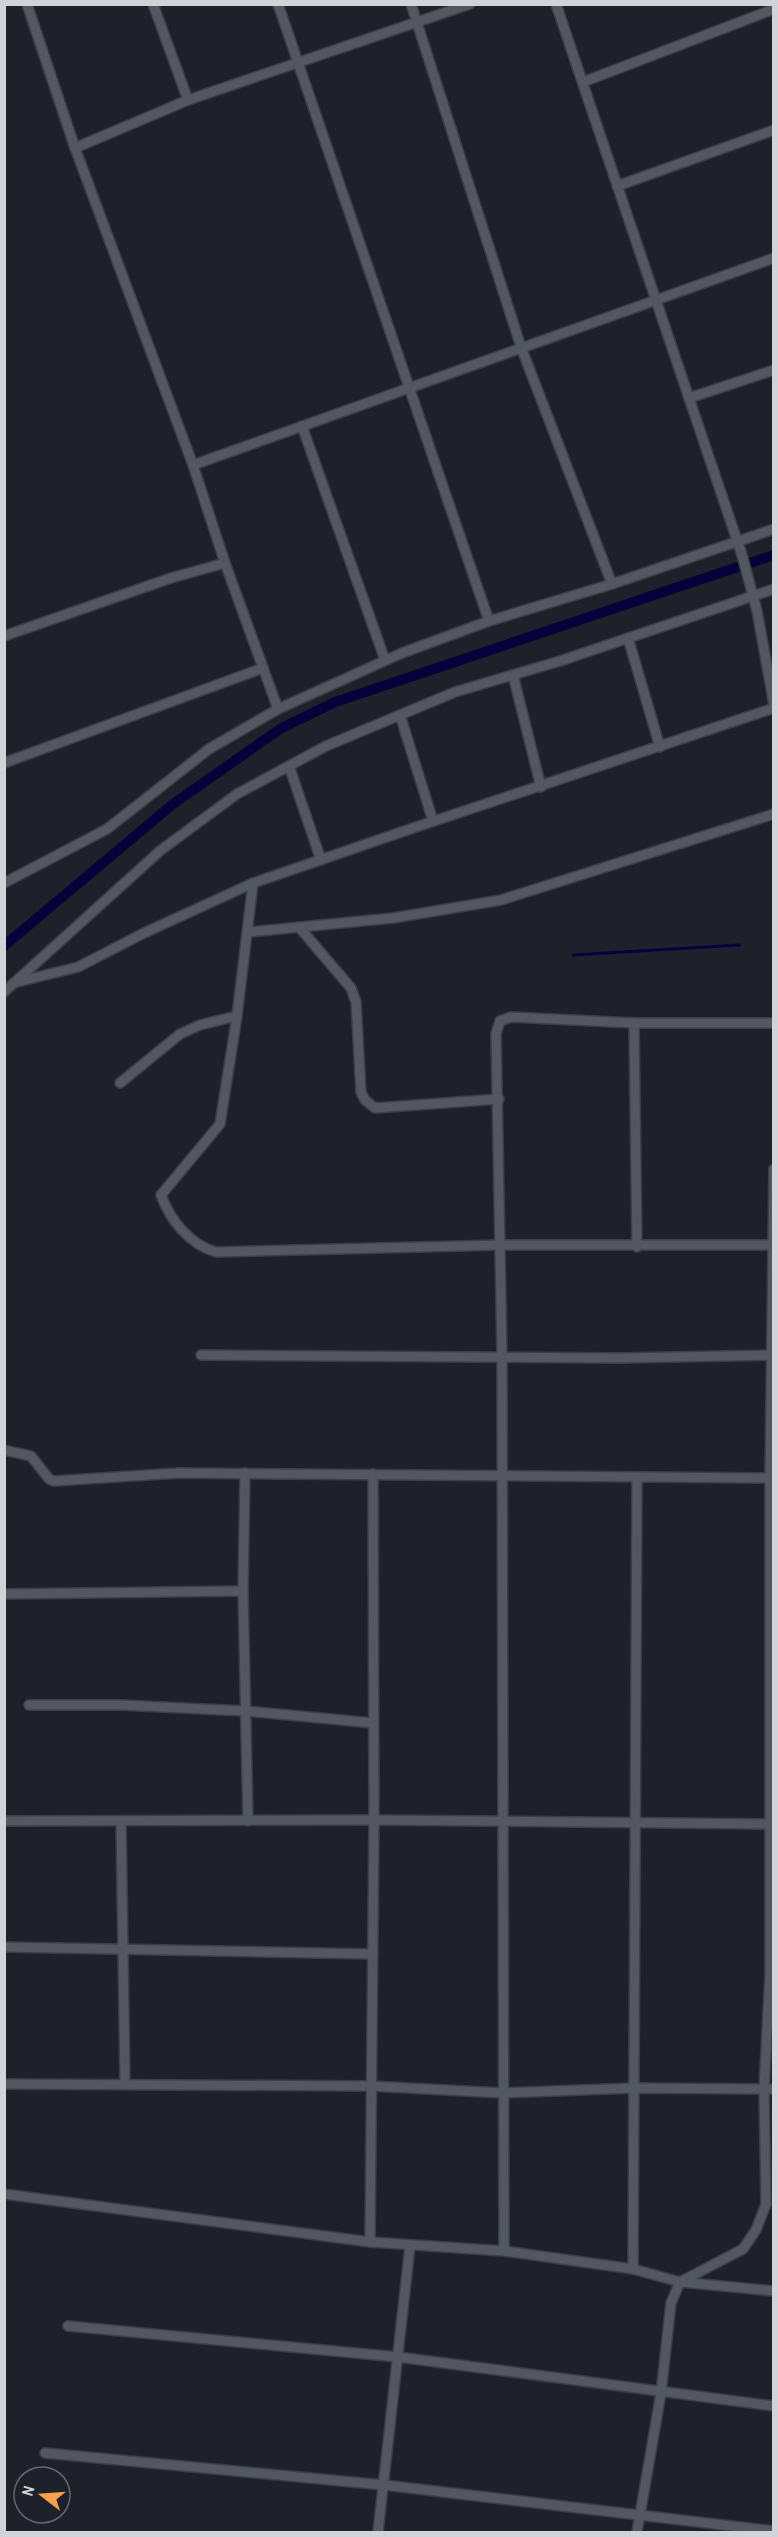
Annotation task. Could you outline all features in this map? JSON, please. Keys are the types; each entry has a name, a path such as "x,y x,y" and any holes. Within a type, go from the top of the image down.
{"street":[{"path":"27,4 75,148 193,465 225,563 278,709"},
{"path":"153,4 188,100"},
{"path":"278,4 489,621"},
{"path":"411,4 521,347 612,584"},
{"path":"75,148 188,100 470,4"},
{"path":"15,983 78,967 144,933 253,883 660,747 774,706 754,595 738,542 556,4"},
{"path":"582,82 774,9"},
{"path":"618,186 774,130"},
{"path":"193,465 774,258"},
{"path":"689,398 774,370"},
{"path":"302,426 385,660"},
{"path":"4,883 107,829 209,749 278,709 385,660 489,621 612,584 774,529"},
{"path":"4,636 171,578 225,563"},
{"path":"4,992 161,850 237,794 326,746 455,692 774,589"},
{"path":"628,638 660,747"},
{"path":"4,763 263,668"},
{"path":"513,675 541,787"},
{"path":"400,715 434,821"},
{"path":"289,766 321,860"},
{"path":"248,932 393,918 501,900 774,814"},
{"path":"253,883 237,1016 220,1124 161,1195 165,1208 190,1240 200,1248 216,1252 501,1245 773,1245"},
{"path":"299,927 351,988 354,995 361,1092 365,1100 375,1108 499,1099"},
{"path":"120,1083 180,1034 200,1025 237,1016"},
{"path":"504,2251 502,1358 496,1034 500,1022 511,1017 634,1023 774,1023"},
{"path":"634,1023 637,1246"},
{"path":"637,2532 661,2393 671,2303 680,2283 743,2249 756,2230 766,2204 772,1974 774,1169"},
{"path":"201,1355 502,1358 772,1355"},
{"path":"4,1450 31,1456 49,1479 54,1481 179,1473 772,1478"},
{"path":"245,1473 243,1591 248,1821"},
{"path":"370,2242 374,1820 373,1474"},
{"path":"633,2269 637,1478"},
{"path":"4,1594 243,1591"},
{"path":"29,1705 121,1704 245,1711 373,1724"},
{"path":"4,1821 637,1821 772,1824"},
{"path":"120,1821 125,2083"},
{"path":"4,1947 373,1954"},
{"path":"4,2084 370,2086 503,2093 634,2088 769,2089"},
{"path":"4,2194 370,2242 504,2251 633,2269 680,2283 774,2291"},
{"path":"378,2532 410,2246"},
{"path":"68,2326 398,2357 774,2406"},
{"path":"45,2453 384,2485 774,2531"}],"waterway":[{"path":"4,946 173,804 280,729 335,702 774,555"},
{"path":"573,955 739,945"}]}
